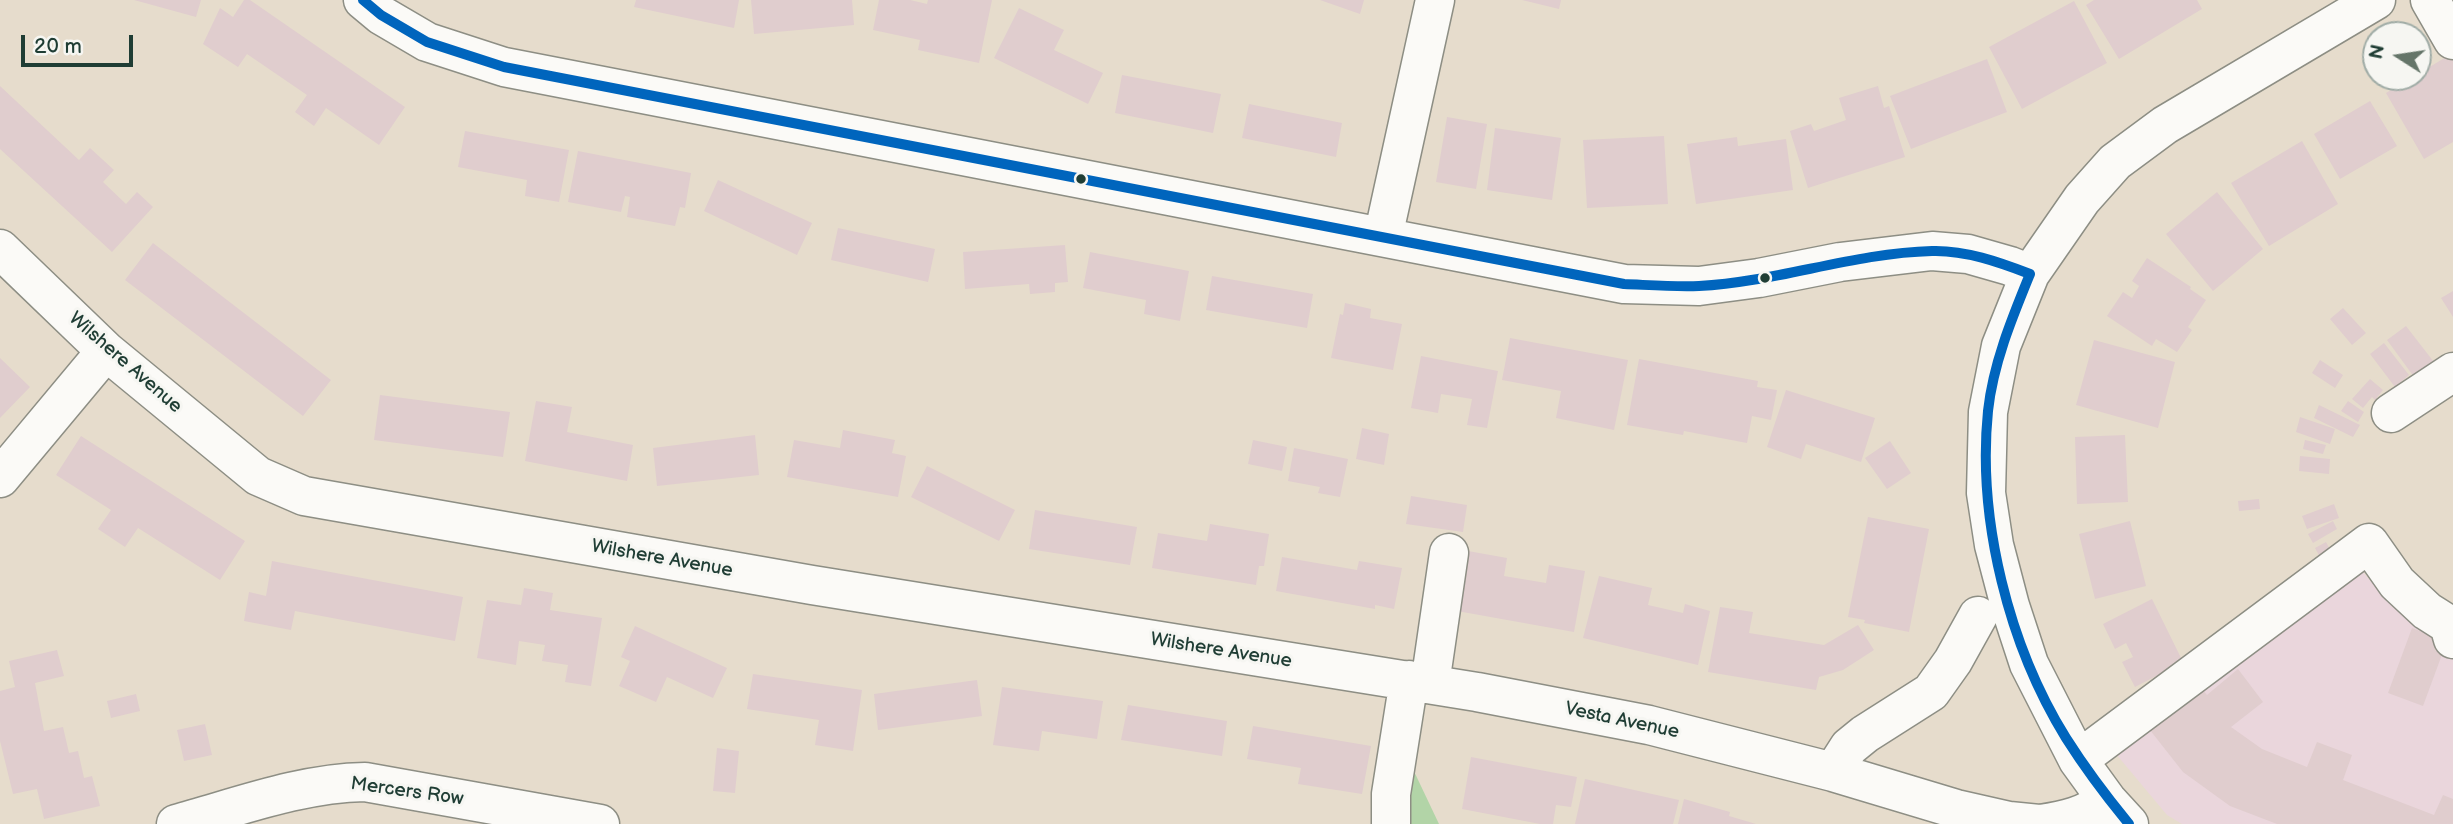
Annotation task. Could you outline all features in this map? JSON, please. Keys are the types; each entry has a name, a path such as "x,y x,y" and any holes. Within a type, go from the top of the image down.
{"street":[{"path":"363,0 381,15 426,42 504,66 1624,284 1699,286 1759,278 1840,262 1932,250 1968,254 2030,274"},
{"path":"1383,237 1435,0"},
{"name":"Vesta Avenue","path":"2118,812 2078,760 2029,664 1994,545 1986,493 1988,412 2001,346 2030,274 2082,199 2115,162 2165,125 2376,0"},
{"path":"2430,0 2453,40"},
{"name":"Wilshere Avenue","path":"0,249 106,351 258,476 304,496 798,583 1420,682"},
{"path":"0,478 106,351"},
{"path":"2391,413 2453,372"},
{"path":"2078,760 2369,543 2397,583 2427,611 2449,625 2453,639"},
{"path":"1391,824 1391,794 1449,553"},
{"path":"1833,772 1849,747 1857,740 1931,692 1953,661 1978,616"},
{"name":"Vesta Avenue","path":"1420,682 1649,725 1833,772 2008,821 2040,824 2071,820 2089,812 2118,812"},
{"name":"Mercers Row","path":"176,824 304,788 337,782 365,782 542,819 600,824"}],"shaded area":[{"path":"2357,565 2379,591 2443,632 2453,634 2453,824 2182,824 2167,815 2111,748"}],"green space":[{"path":"1411,765 1439,824 1406,824"}],"building":[{"path":"134,0 201,0 196,17"},
{"path":"244,0 250,0 405,107 379,145 326,108 314,126 295,112 307,95 247,54 238,67 203,44 220,8 233,17"},
{"path":"636,0 739,0 734,28 634,7"},
{"path":"751,0 852,0 854,25 754,34"},
{"path":"879,0 910,0 927,4 928,0 992,0 979,63 918,50 920,40 873,30"},
{"path":"1320,0 1364,0 1360,14"},
{"path":"1522,0 1561,0 1559,9"},
{"path":"2094,0 2197,0 2202,9 2119,59 2086,5"},
{"path":"2074,1 2107,63 2022,109 1989,47"},
{"path":"1019,8 1064,30 1054,50 1103,73 1088,104 994,58"},
{"path":"2451,54 2453,58 2453,142 2424,159 2386,93 2432,91 2432,66"},
{"path":"1987,59 2007,112 1911,149 1890,96"},
{"path":"1122,75 1221,94 1213,133 1115,113"},
{"path":"0,86 79,160 90,148 114,170 103,182 126,204 137,192 153,207 112,252 0,149"},
{"path":"1878,86 1884,108 1889,106 1905,157 1808,188 1790,131 1811,124 1814,131 1846,120 1839,98"},
{"path":"2370,101 2397,146 2340,179 2314,134"},
{"path":"1249,104 1342,123 1336,157 1242,138"},
{"path":"1447,117 1487,124 1476,189 1436,182"},
{"path":"1495,128 1561,138 1552,200 1487,190"},
{"path":"465,131 569,150 559,202 525,196 527,180 458,167"},
{"path":"1664,136 1668,204 1587,208 1583,140"},
{"path":"1737,137 1738,146 1786,139 1793,190 1696,204 1687,144"},
{"path":"2302,141 2338,204 2269,246 2231,183"},
{"path":"578,151 691,173 685,208 680,207 675,226 627,217 630,197 625,196 621,212 568,202"},
{"path":"718,180 812,223 797,255 704,211"},
{"path":"2217,192 2263,249 2213,291 2166,234"},
{"path":"838,228 935,249 928,282 831,260"},
{"path":"153,243 331,380 303,416 125,280"},
{"path":"1065,245 1068,282 1055,283 1055,292 1030,294 1029,284 965,289 963,252"},
{"path":"1090,252 1189,271 1180,321 1144,314 1146,300 1083,288"},
{"path":"2147,258 2206,300 2188,327 2192,330 2177,352 2156,339 2152,346 2107,316 2123,292 2132,298 2139,286 2132,281"},
{"path":"1212,276 1313,294 1307,328 1206,310"},
{"path":"2453,291 2453,317 2441,298"},
{"path":"1345,303 1371,309 1370,318 1402,324 1393,370 1331,358 1340,314 1343,315"},
{"path":"2343,308 2366,333 2352,345 2330,319"},
{"path":"2406,326 2437,366 2417,381 2387,340"},
{"path":"1510,338 1628,360 1614,430 1556,418 1561,391 1502,380"},
{"path":"2094,340 2175,362 2158,428 2076,405"},
{"path":"2384,343 2409,375 2395,387 2370,354"},
{"path":"1421,356 1498,371 1487,428 1467,425 1472,399 1441,394 1438,413 1411,408"},
{"path":"0,358 30,387 0,418"},
{"path":"1639,359 1758,381 1757,387 1777,390 1771,420 1752,416 1747,443 1684,431 1683,435 1627,425"},
{"path":"2320,360 2343,375 2335,388 2312,373"},
{"path":"2370,379 2383,390 2375,400 2372,397 2363,408 2352,399"},
{"path":"1786,390 1875,418 1861,462 1806,444 1801,459 1767,447"},
{"path":"380,395 510,412 503,457 374,440"},
{"path":"536,401 572,407 567,432 633,445 627,481 525,461"},
{"path":"2348,401 2364,412 2358,422 2341,411"},
{"path":"2319,405 2360,425 2353,437 2314,418"},
{"path":"2300,417 2335,429 2330,444 2296,432"},
{"path":"1362,428 1389,434 1384,465 1356,459"},
{"path":"843,430 895,440 892,453 906,456 898,497 787,477 794,440 840,448"},
{"path":"755,435 759,475 657,486 653,448"},
{"path":"2125,435 2128,502 2077,504 2075,437"},
{"path":"81,436 245,541 220,580 138,528 125,547 98,529 111,510 56,475"},
{"path":"1253,440 1287,447 1282,471 1248,464"},
{"path":"2305,440 2326,445 2323,454 2303,449"},
{"path":"1890,441 1911,473 1887,489 1865,458"},
{"path":"1294,448 1348,459 1340,497 1318,493 1320,487 1288,481"},
{"path":"2300,456 2330,459 2329,474 2299,471"},
{"path":"927,466 1015,510 999,541 911,497"},
{"path":"1411,496 1467,505 1463,532 1406,524"},
{"path":"2259,499 2260,509 2239,511 2238,501"},
{"path":"2334,504 2339,518 2307,529 2302,516"},
{"path":"1035,510 1137,527 1130,565 1029,549"},
{"path":"1868,517 1929,529 1909,632 1848,617"},
{"path":"2130,521 2146,586 2095,599 2079,534"},
{"path":"2333,521 2337,529 2313,543 2308,534"},
{"path":"1210,524 1269,534 1264,566 1259,566 1256,585 1152,568 1158,533 1207,541"},
{"path":"2326,542 2332,553 2321,559 2315,548"},
{"path":"1468,551 1507,558 1504,576 1546,583 1549,565 1585,571 1574,632 1457,611"},
{"path":"1282,557 1357,570 1359,561 1402,568 1394,609 1375,605 1375,609 1276,591"},
{"path":"272,561 463,597 455,641 295,611 291,630 244,621 249,592 266,596"},
{"path":"1599,576 1652,588 1648,605 1683,613 1685,604 1710,611 1698,665 1583,638"},
{"path":"524,588 553,593 550,610 602,618 591,686 565,682 568,665 542,661 545,645 519,641 516,665 477,658 487,600 521,605"},
{"path":"2152,599 2183,662 2135,687 2122,662 2133,657 2126,643 2115,649 2103,624"},
{"path":"1720,607 1753,612 1749,633 1824,645 1858,625 1874,650 1843,670 1819,677 1816,690 1708,672"},
{"path":"635,626 727,668 713,698 667,677 656,702 619,686 630,661 621,657"},
{"path":"2412,628 2447,641 2423,706 2388,693"},
{"path":"57,650 64,676 35,683 44,731 63,727 69,753 78,751 84,778 92,776 100,806 44,819 37,789 13,794 0,741 0,691 15,687 9,661"},
{"path":"2238,669 2263,702 2231,727 2262,749 2307,767 2317,742 2352,755 2343,780 2434,815 2443,795 2453,799 2453,824 2277,824 2230,806 2183,772 2146,725 2198,684 2207,695"},
{"path":"753,674 862,690 853,751 815,745 819,720 747,709"},
{"path":"977,680 982,716 878,730 874,694"},
{"path":"1002,687 1103,701 1097,739 1042,731 1039,751 993,745"},
{"path":"136,694 140,711 111,718 107,701"},
{"path":"1128,705 1227,721 1222,756 1121,740"},
{"path":"205,724 212,755 184,761 177,730"},
{"path":"1253,726 1371,746 1362,794 1298,784 1301,768 1247,759"},
{"path":"717,748 739,751 735,793 713,791"},
{"path":"1471,757 1577,777 1571,807 1556,805 1553,824 1540,824 1462,809"},
{"path":"1585,779 1679,800 1673,824 1575,824"},
{"path":"1684,799 1730,812 1729,816 1756,824 1678,824"}],"transit line":[{"path":"363,0 381,15 427,42 504,67 1624,284 1690,286 1728,283 1873,257 1932,251 1969,255 2030,274"},
{"path":"2030,274 1999,359 1988,411 1986,453 1993,538 2013,623 2046,702 2066,738 2129,824"}]}
